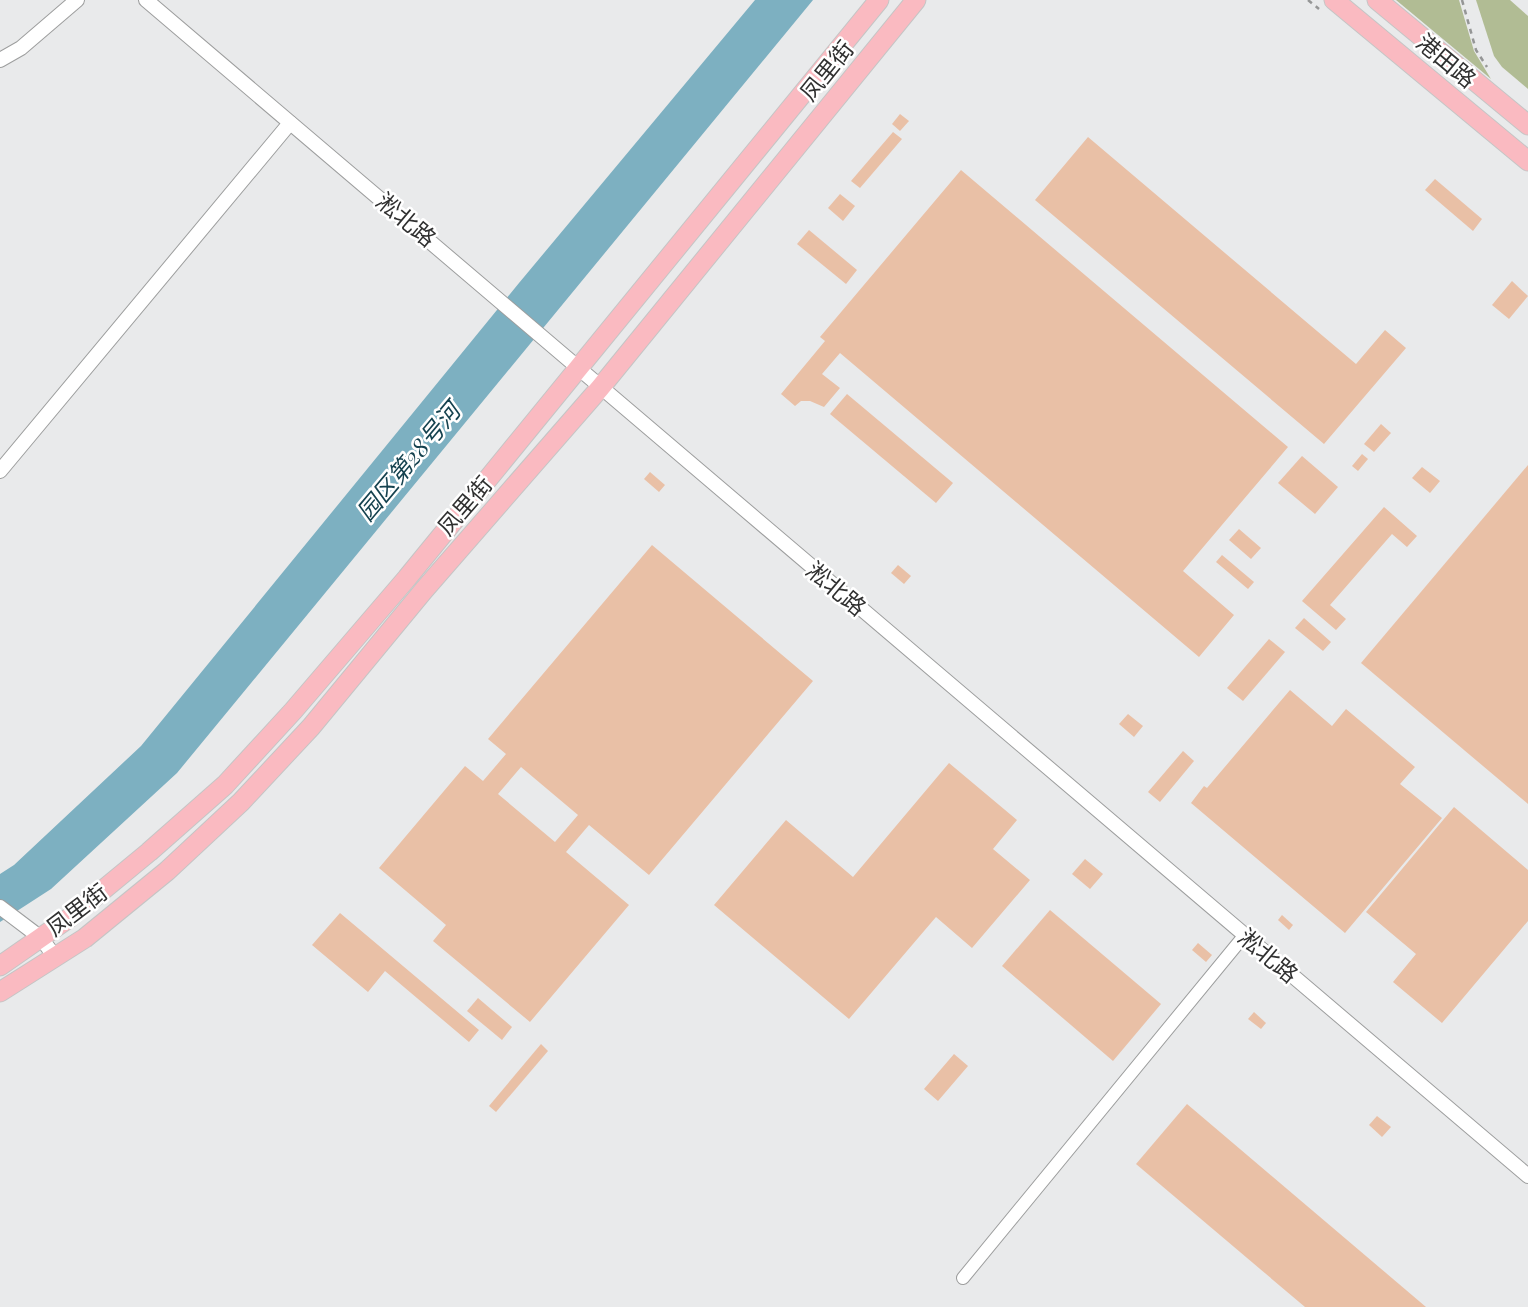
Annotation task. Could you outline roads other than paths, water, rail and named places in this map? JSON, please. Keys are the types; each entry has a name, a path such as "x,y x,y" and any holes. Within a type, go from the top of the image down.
{"main road":[{"name":"凤里街","path":"0,966 41,938 149,852 225,785 293,711 398,588 879,0"},
{"name":"凤里街","path":"0,992 85,939 157,879 241,802 311,727 424,590 600,388 916,0"},
{"name":"港田路","path":"1334,0 1528,161"},
{"name":"港田路","path":"1377,0 1528,125"}],"street":[{"path":"0,60 21,48 77,0"},
{"name":"淞北路","path":"146,0 1528,1177"},
{"path":"0,471 290,123"},
{"path":"0,908 41,938 55,957"},
{"path":"963,1278 1244,936"}],"water":[{"name":"园区第28号河","path":"755,0 813,0 177,773 51,889 0,922 0,874 14,865 141,746 519,283"}]}
